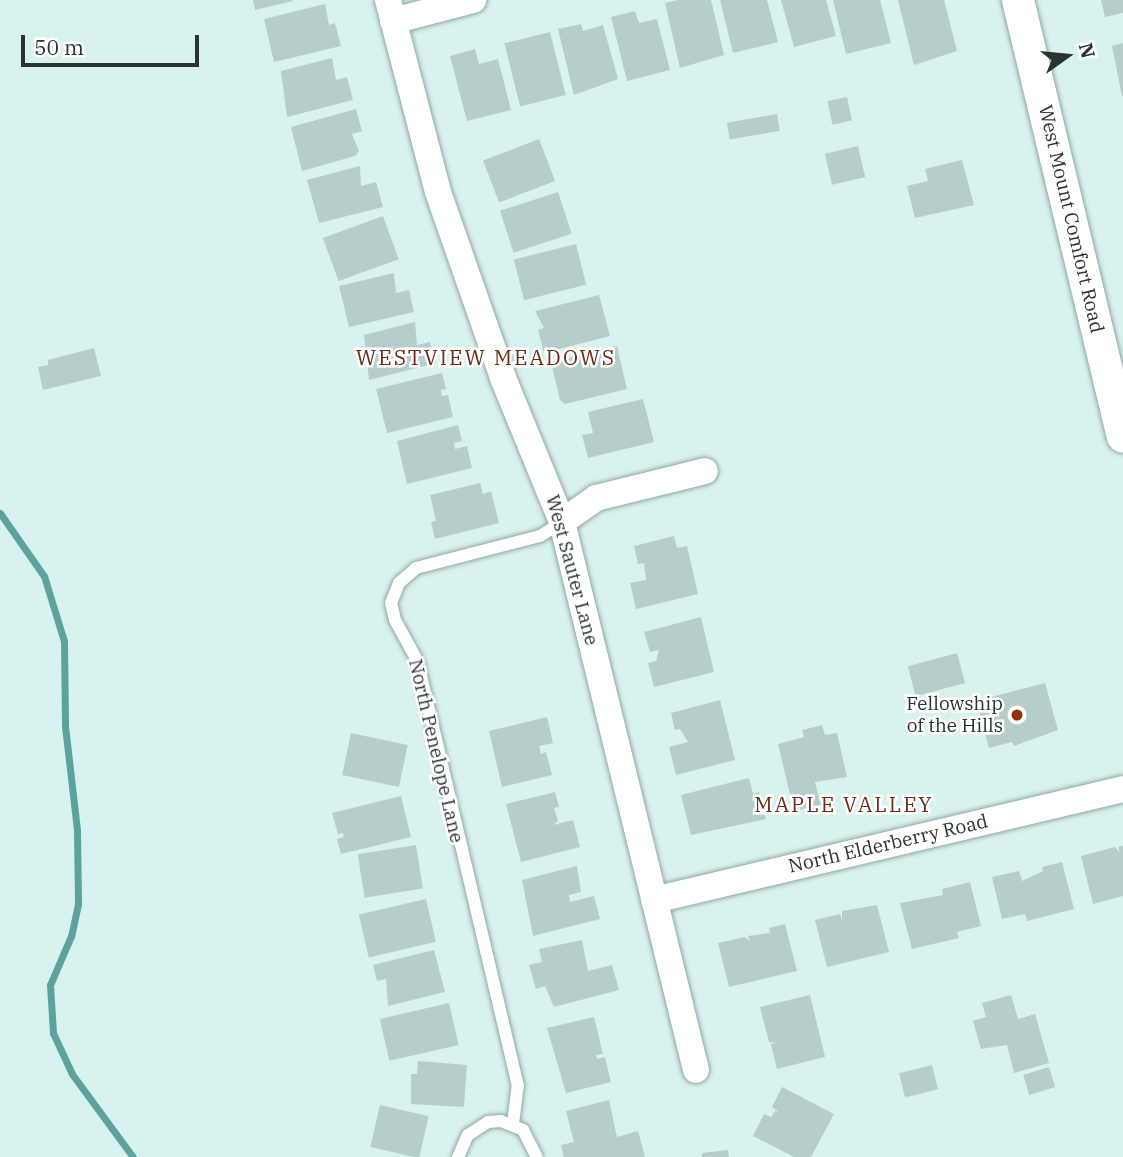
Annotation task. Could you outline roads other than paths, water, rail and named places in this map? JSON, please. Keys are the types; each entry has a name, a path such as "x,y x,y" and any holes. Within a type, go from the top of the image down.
{"street":[{"path":"390,10 473,0"},
{"name":"West Mount Comfort Road","path":"1018,0 1123,437"},
{"name":"West Sauter Lane","path":"390,10 438,192 503,378 562,522 696,1070"},
{"name":"North Penelope Lane","path":"562,522 596,498 705,471"},
{"name":"North Elderberry Road","path":"654,900 1123,789"}],"lane":[{"name":"North Penelope Lane","path":"513,1124 518,1086 418,662 395,621 391,603 399,583 416,568 540,536 562,522"},
{"path":"458,1157 468,1135 477,1127 501,1121 513,1124 531,1140 537,1157"}],"waterway":[{"path":"0,513 44,576 64,641 65,726 77,830 78,904 71,936 50,985 53,1033 72,1074 133,1157"}],"place":[{"name":"Fellowship of the Hills","path":"1017,715"}],"district":[{"name":"WESTVIEW MEADOWS","path":"486,357"},
{"name":"MAPLE VALLEY","path":"844,804"}]}
